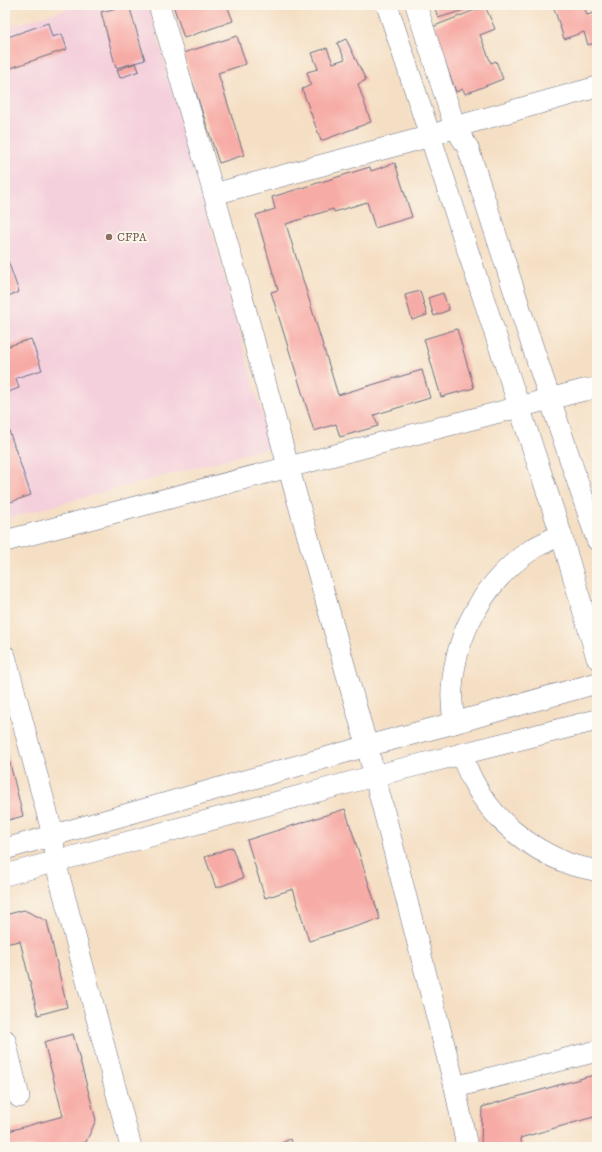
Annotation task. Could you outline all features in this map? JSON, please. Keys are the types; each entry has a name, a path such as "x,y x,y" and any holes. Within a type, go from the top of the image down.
{"street":[{"path":"159,5 214,194 288,466 367,746 454,1087 467,1147"},
{"path":"387,5 561,534 597,658"},
{"path":"416,5 455,127 468,148 518,304 595,527"},
{"path":"214,194 431,136 455,127 597,87"},
{"path":"5,542 288,466 584,390 597,388"},
{"path":"454,723 452,690 456,657 467,625 483,596 505,571 531,550 561,534"},
{"path":"5,656 53,835 55,861 131,1147"},
{"path":"5,848 597,683"},
{"path":"5,875 374,776 597,720"},
{"path":"461,754 474,784 492,810 514,832 540,851 568,864 597,871"},
{"path":"5,1040 19,1097"},
{"path":"454,1087 597,1051"}],"shaded area":[{"name":"CFPA","path":"80,5 149,5 271,447 5,519 5,28"}],"building":[{"path":"129,5 145,60 116,68 101,12"},
{"path":"173,5 227,5 233,21 184,38"},
{"path":"434,5 480,5 438,18"},
{"path":"553,5 584,5 587,15 597,12 597,42 588,45 584,32 564,39"},
{"path":"485,6 495,29 480,35 491,63 496,61 503,79 465,94 463,89 456,92 432,27"},
{"path":"48,23 52,37 62,34 67,49 5,70 5,38"},
{"path":"237,36 246,64 218,73 244,155 219,163 183,53"},
{"path":"346,39 366,80 358,84 371,122 321,141 302,89 311,85 307,72 318,69 312,53 327,48 333,63 345,59 337,43"},
{"path":"136,63 139,71 120,78 117,70"},
{"path":"395,163 412,217 375,228 367,202 334,212 333,209 286,224 338,395 422,370 430,398 374,415 378,426 340,437 336,424 314,431 271,292 278,290 256,215 275,209 272,197 370,167 371,171"},
{"path":"8,261 19,292 5,297 5,262"},
{"path":"420,291 427,315 412,320 405,295"},
{"path":"443,293 449,310 434,316 428,298"},
{"path":"457,329 474,388 441,397 424,339"},
{"path":"31,339 42,370 16,378 19,388 5,393 5,347"},
{"path":"5,419 31,495 5,504"},
{"path":"5,743 23,816 5,821"},
{"path":"345,809 380,919 309,941 293,889 265,898 247,840"},
{"path":"232,847 243,878 216,888 205,857"},
{"path":"24,910 47,921 67,1007 38,1015 20,941 5,944 5,915"},
{"path":"73,1034 96,1120 86,1142 68,1147 5,1147 5,1132 63,1116 44,1042"},
{"path":"597,1074 597,1116 520,1138 523,1147 493,1147 492,1145 481,1145 482,1107"},
{"path":"290,1139 294,1147 274,1147"}],"place":[{"name":"CFPA","path":"109,237"}]}
